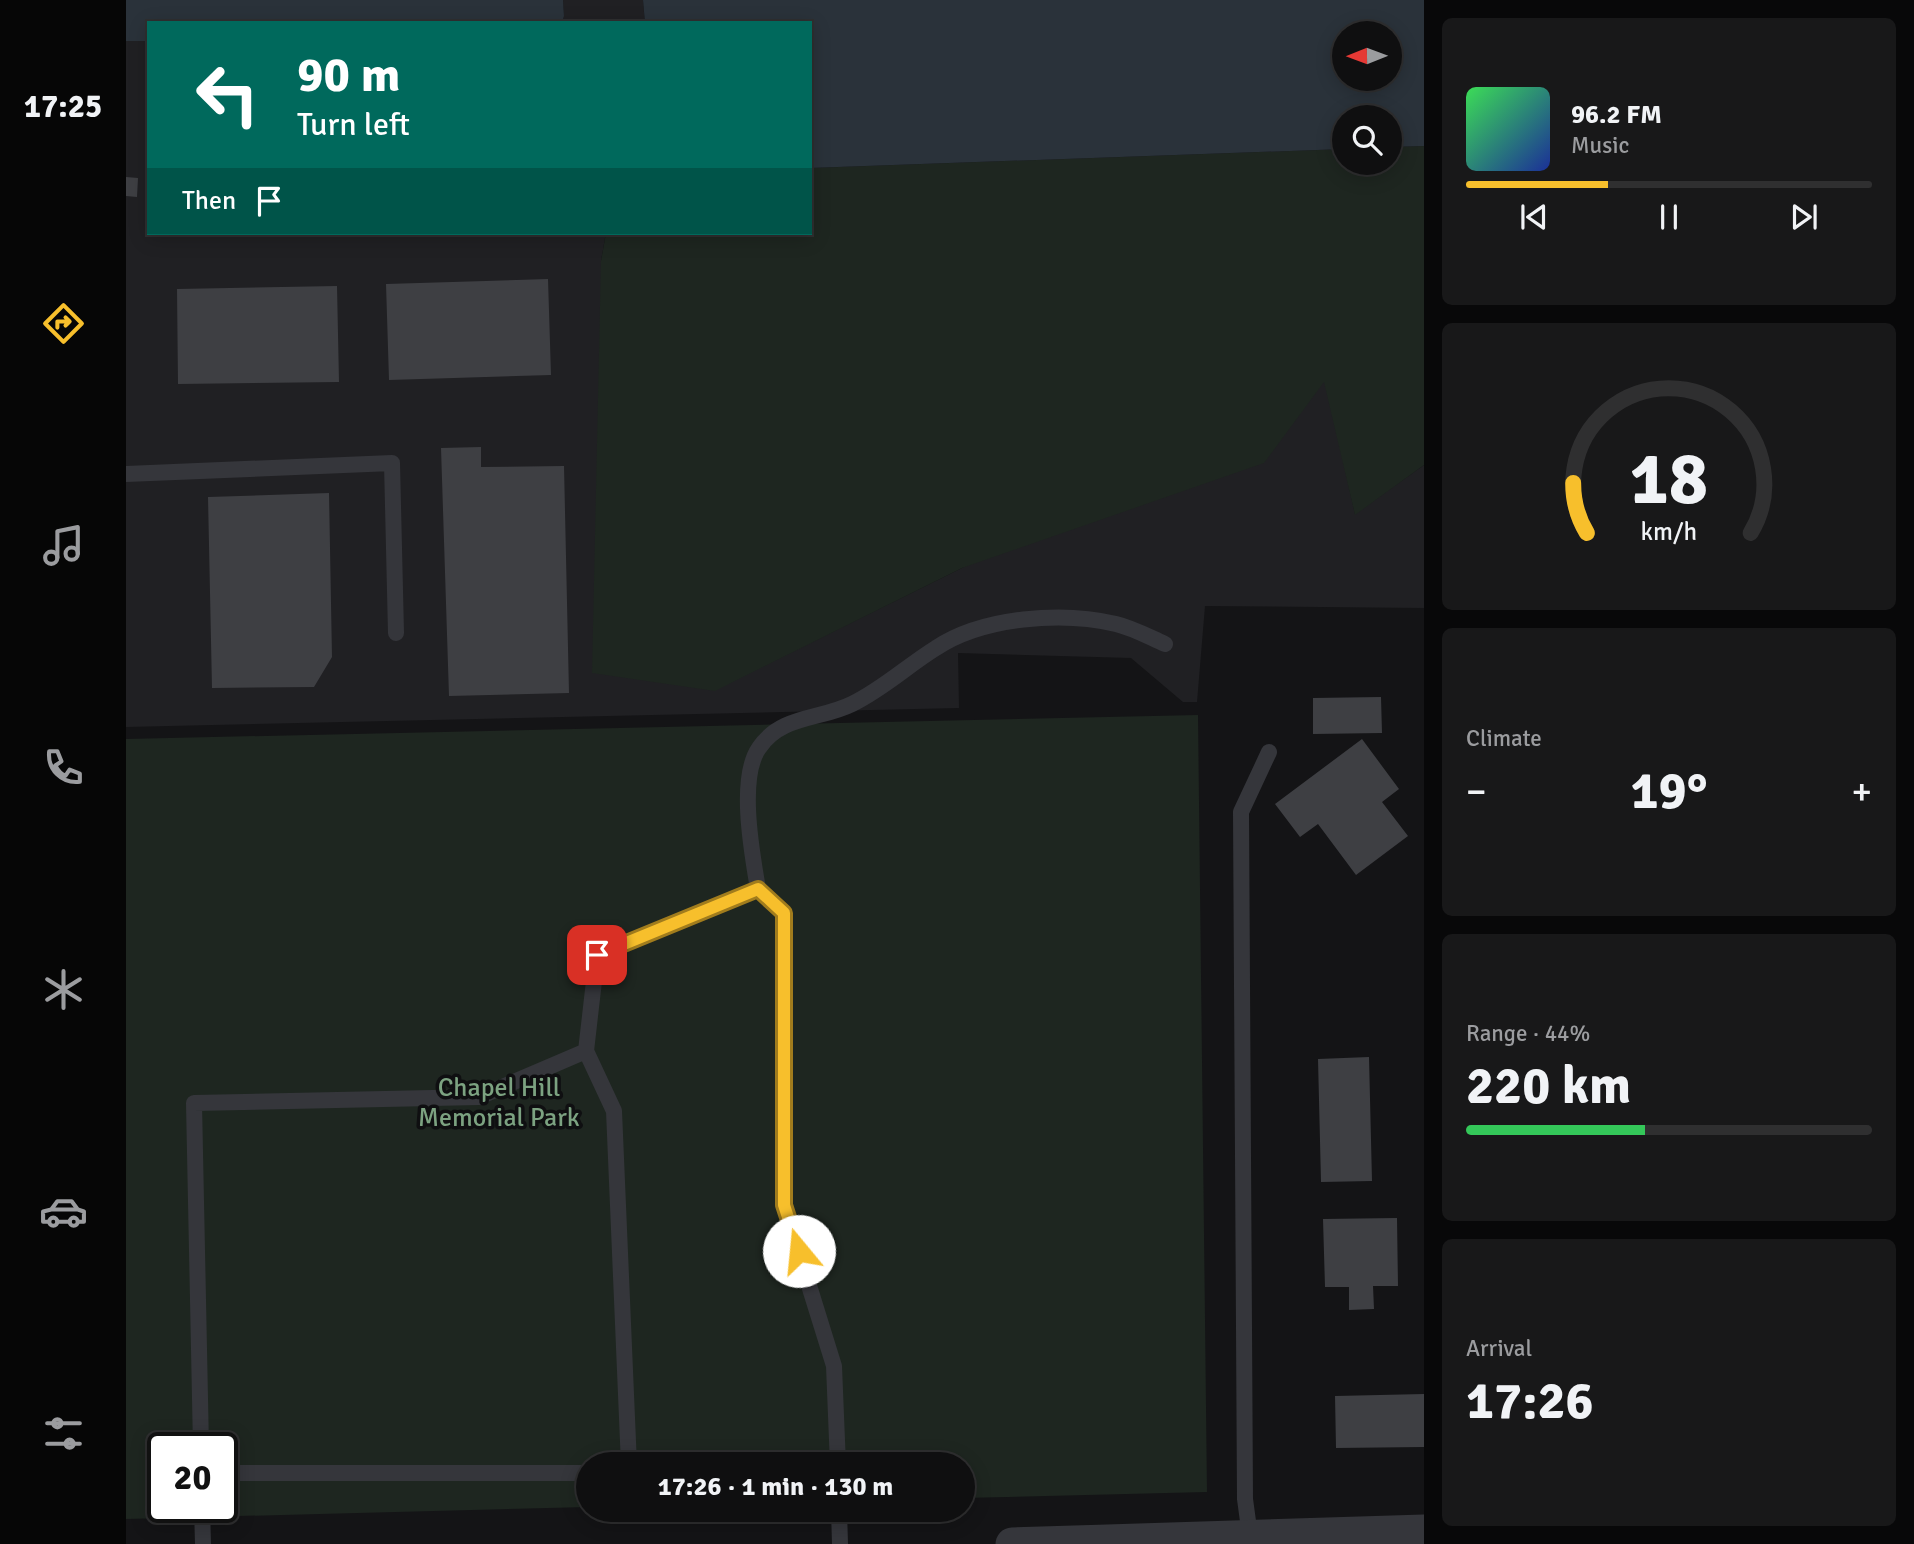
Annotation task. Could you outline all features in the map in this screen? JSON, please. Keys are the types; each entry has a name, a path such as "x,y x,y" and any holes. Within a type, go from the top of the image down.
{"street":[{"path":"1012,1544 1213,1541 1250,1536 1424,1531"}],"lane":[{"path":"126,474 392,463 396,633"},
{"path":"837,1452 834,1366 784,1205 784,913 758,889 751,846 748,789 750,765 759,747 794,720 843,709 874,694 935,648 958,635 996,624 1080,618 1117,624 1165,643"},
{"path":"1250,1536 1245,1499 1241,812 1269,752"},
{"path":"628,1452 614,1111 586,1051 597,955 758,889"},
{"path":"201,1432 194,1103 479,1097 586,1051"},
{"path":"238,1473 576,1473"},
{"path":"839,1522 840,1544"},
{"path":"202,1523 203,1544"}],"shaded area":[{"path":"126,0 563,0 563,21 147,21 147,41 126,41"},
{"path":"563,0 643,0 645,21 563,21"},
{"path":"643,0 1424,0 1424,146 1402,147 1402,105 1332,105 1332,149 812,168 812,21 645,21"},
{"path":"126,41 147,41 147,235 606,235 601,261 715,690 962,568 1325,381 1355,514 1424,465 1424,608 1205,606 1197,702 1183,702 1131,658 958,653 959,708 126,727"}],"green space":[{"path":"1424,146 1424,465 1355,515 1324,382 1264,463 962,568 715,691 592,673 601,261 606,235 812,235 812,168 1332,149 1332,175 1402,175 1402,147"},
{"name":"Chapel Hill Memorial Park","path":"1198,715 1207,1492 975,1498 975,1452 576,1452 576,1507 238,1516 238,1432 147,1432 147,1518 126,1519 126,739"}],"building":[{"path":"126,177 138,178 137,197 126,196"},
{"path":"548,279 551,375 389,380 386,284"},
{"path":"337,286 339,382 178,384 177,289"},
{"path":"481,447 481,467 564,466 569,693 449,696 441,448"},
{"path":"329,493 332,657 314,687 212,688 208,497"},
{"path":"1381,697 1382,733 1313,734 1313,698"},
{"path":"1362,739 1399,789 1382,802 1408,836 1356,875 1318,824 1300,837 1275,804"},
{"path":"1369,1057 1372,1181 1321,1182 1318,1059"},
{"path":"1397,1218 1398,1286 1373,1286 1374,1309 1349,1310 1349,1287 1325,1287 1323,1219"},
{"path":"1424,1394 1424,1447 1336,1448 1335,1396"}],"route":[{"path":"597,955 758,889 784,913 784,1205 799,1251"}]}
